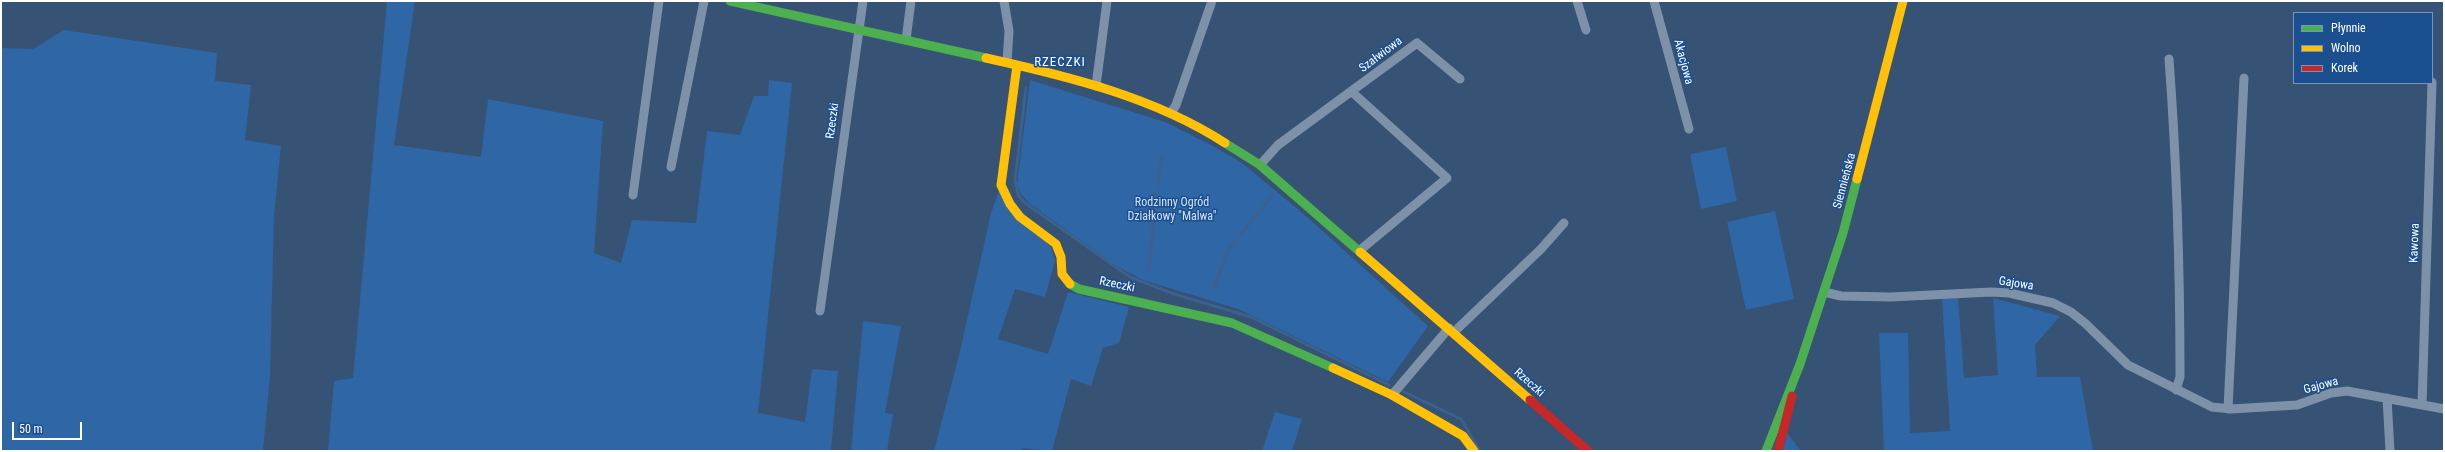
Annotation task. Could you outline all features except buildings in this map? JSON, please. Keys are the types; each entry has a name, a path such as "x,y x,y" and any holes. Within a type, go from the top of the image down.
{"main road":[{"name":"Rzeczki","path":"730,1 1007,62 1096,86 1171,113 1218,138 1260,165 1452,330 1588,451"},
{"name":"Siennieńska","path":"1778,451 1800,364 1824,292 1861,170 1903,1"},
{"name":"Rzeczki","path":"1017,65 1001,185 1009,204 1022,220 1057,245 1061,274 1068,285 1079,289 1232,323 1392,395 1463,436 1474,451"},
{"name":"Siennieńska","path":"1766,451 1781,408 1800,364"}],"street":[{"path":"633,195 659,1"},
{"path":"671,167 704,1"},
{"name":"Rzeczki","path":"820,311 863,1"},
{"path":"906,40 911,1"},
{"path":"1004,1 1009,31 1007,62"},
{"path":"1096,86 1107,1"},
{"path":"1171,113 1176,105 1212,1"},
{"path":"1577,1 1586,30"},
{"name":"Akacjowa","path":"1654,1 1689,129"},
{"name":"Szałwiowa","path":"1260,165 1278,145 1417,43 1460,80"},
{"path":"2169,59 2175,145 2180,293 2180,377 2176,390"},
{"path":"2228,409 2244,78"},
{"name":"Kawowa","path":"2422,405 2432,84"},
{"path":"1352,92 1447,178 1359,251"},
{"path":"1392,395 1452,330 1541,249 1564,223"},
{"name":"Gajowa","path":"1824,292 1841,296 1891,298 2003,293 2053,303 2071,312 2086,324 2128,365 2212,407 2228,409 2297,405 2331,393 2347,391 2444,409"},
{"path":"2386,398 2390,451"}],"green space":[{"path":"387,1 415,1 394,145 481,157 488,99 603,121 594,253 621,263 632,220 696,223 707,131 740,135 754,96 768,96 769,80 792,83 758,413 805,422 812,369 838,371 831,451 328,451 334,381 353,378"},
{"path":"64,30 217,53 215,81 251,85 245,140 281,146 274,216 270,377 263,451 1,451 1,48 33,49"},
{"name":"Rodzinny Ogród Działkowy \"Malwa\"","path":"1030,80 1165,122 1213,146 1242,163 1306,216 1428,326 1388,382 1238,309 1143,280 1116,266 1029,203 1020,193 1017,185"},
{"path":"1726,147 1737,201 1701,209 1690,154"},
{"path":"1001,185 1052,249 1055,261 1045,297 1015,289 998,339 1048,354 1068,292 1129,307 1119,343 1103,348 1091,386 1071,379 1052,451 1022,448 1021,451 934,451 960,351 991,213"},
{"path":"1775,211 1794,299 1746,310 1727,222"},
{"path":"1958,297 1964,378 1998,375 1993,298 2060,316 2035,345 2037,377 2080,377 2093,451 1884,451 1879,333 1908,333 1910,433 1950,431 1942,298"},
{"path":"863,321 901,326 885,413 893,414 887,451 851,451"},
{"path":"1275,412 1302,419 1292,451 1262,451"},
{"path":"1787,433 1801,451 1783,451"}],"waterway":[{"path":"1026,88 1015,180 1018,195 1025,203 1130,277 1174,294 1251,317 1389,385"},
{"path":"1158,183 1162,156"},
{"path":"1149,268 1157,191"},
{"path":"1240,235 1273,195"},
{"path":"1214,289 1228,250 1234,242"},
{"path":"1400,390 1461,419 1480,451"}],"traffic: fast":[{"path":"730,1 986,58"},
{"path":"1225,143 1260,165 1360,252"},
{"path":"1766,451 1800,364 1843,233 1857,179"},
{"path":"1070,284 1079,289 1232,323 1333,368"}],"traffic: slow":[{"path":"1857,179 1903,1"},
{"path":"986,58 1048,72 1140,101 1198,127 1225,143"},
{"path":"1017,65 1001,185 1010,204 1020,217 1056,244 1061,257 1062,274 1070,284"},
{"path":"1360,252 1530,400"},
{"path":"1333,368 1392,395 1463,436 1474,451"}],"traffic: jam":[{"path":"1778,451 1792,396"},
{"path":"1530,400 1588,451"}],"district":[{"name":"RZECZKI","path":"1060,63"}]}
